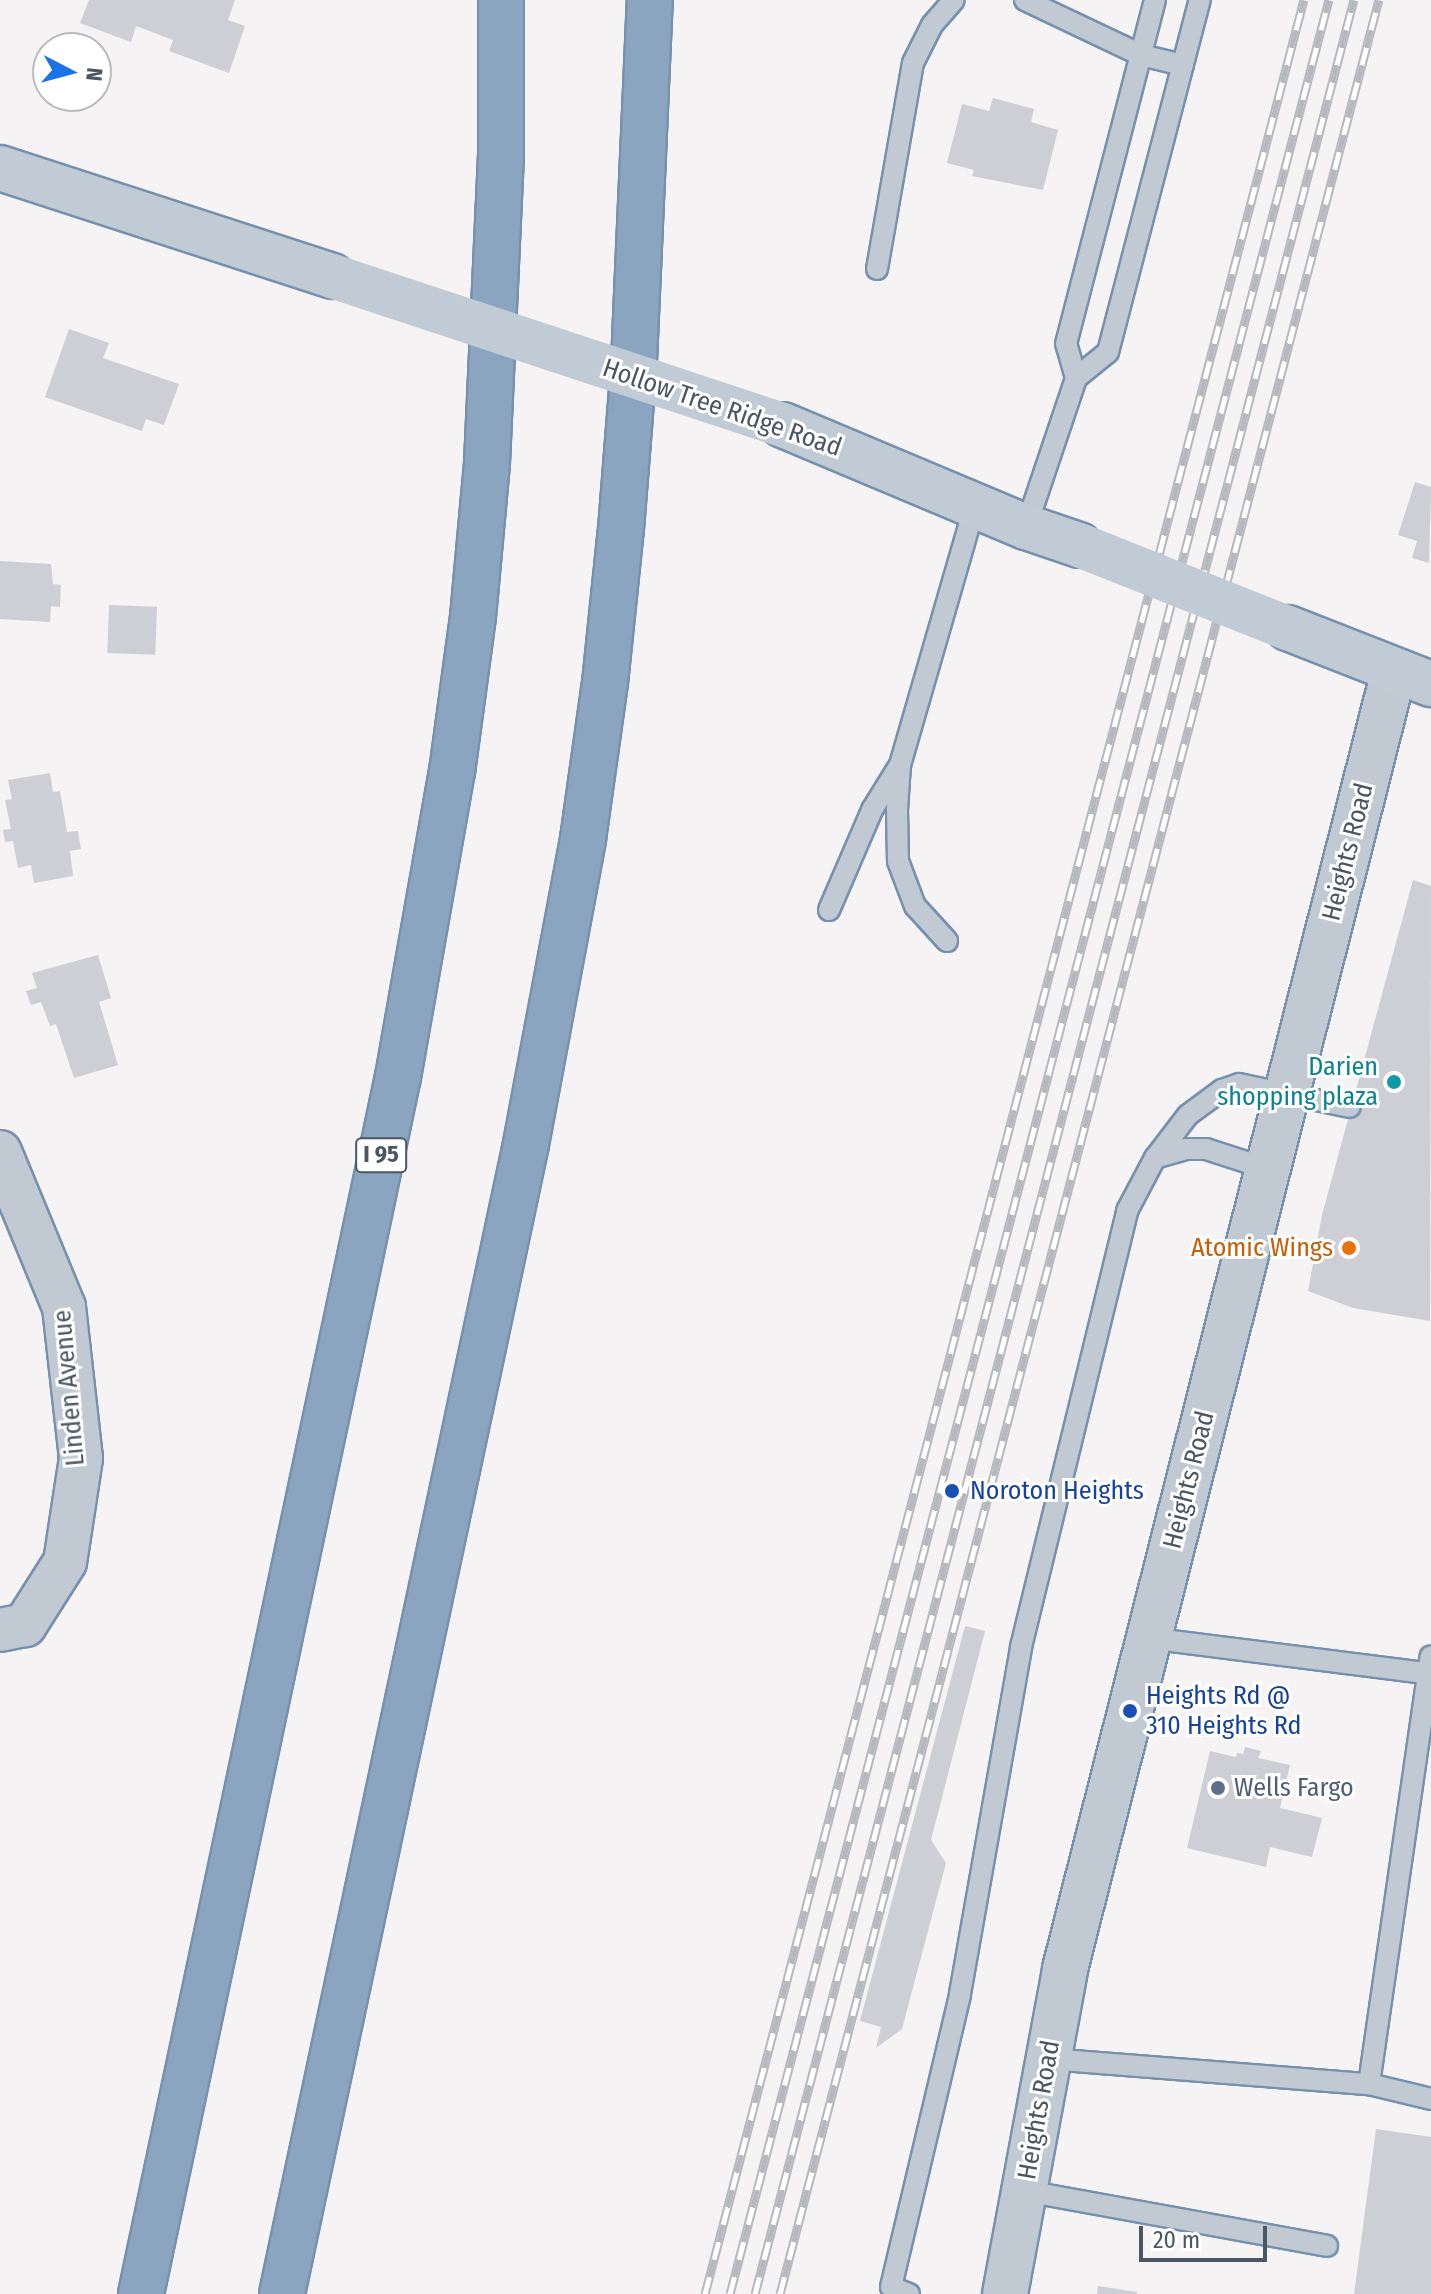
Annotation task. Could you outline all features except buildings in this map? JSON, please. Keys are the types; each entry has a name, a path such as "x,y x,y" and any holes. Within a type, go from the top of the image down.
{"highway":[{"name":"I 95","path":"141,2294 398,1077 452,772 473,617 487,463 501,155 501,0"},
{"path":"282,2294 529,1128 583,839 605,683 622,513 634,362 650,0"},
{"path":"290,2294 303,2205"}],"main road":[{"name":"Hollow Tree Ridge Road","path":"0,168 783,425 1026,527 1079,545 1412,677"}],"street":[{"name":"Heights Road","path":"1005,2294 1065,1969 1148,1638 1287,1093 1412,677"},
{"name":"Linden Avenue","path":"0,1152 64,1307 81,1458 65,1562 13,1627"}],"lane":[{"path":"877,269 913,63 932,25 954,0"},
{"path":"1025,0 1073,10 1141,55 1183,65"},
{"path":"1076,378 1066,344 1155,0"},
{"path":"1026,527 1076,378 1108,352 1200,0"},
{"path":"947,941 915,906 898,861 900,765 975,505"},
{"path":"829,910 872,810 900,765"},
{"path":"909,2294 891,2287 960,1994 1021,1647 1127,1211 1155,1158 1188,1115 1222,1090 1239,1084 1350,1107"},
{"path":"1155,1158 1186,1149 1206,1149 1268,1169"},
{"path":"1148,1638 1430,1668 1369,2084"},
{"path":"1049,2059 1369,2084 1431,2099"},
{"path":"1025,2191 1327,2246"}],"railway":[{"path":"705,2294 1304,0"},
{"path":"730,2294 1329,0"},
{"path":"755,2294 1354,0"},
{"path":"780,2294 1379,0"}],"place":[{"name":"Darien shopping plaza","path":"1394,1082"},
{"name":"Atomic Wings","path":"1349,1248"},
{"name":"Noroton Heights","path":"952,1491"},
{"name":"Heights Rd @ 310 Heights Rd","path":"1130,1711"},
{"name":"Wells Fargo","path":"1218,1788"}]}
